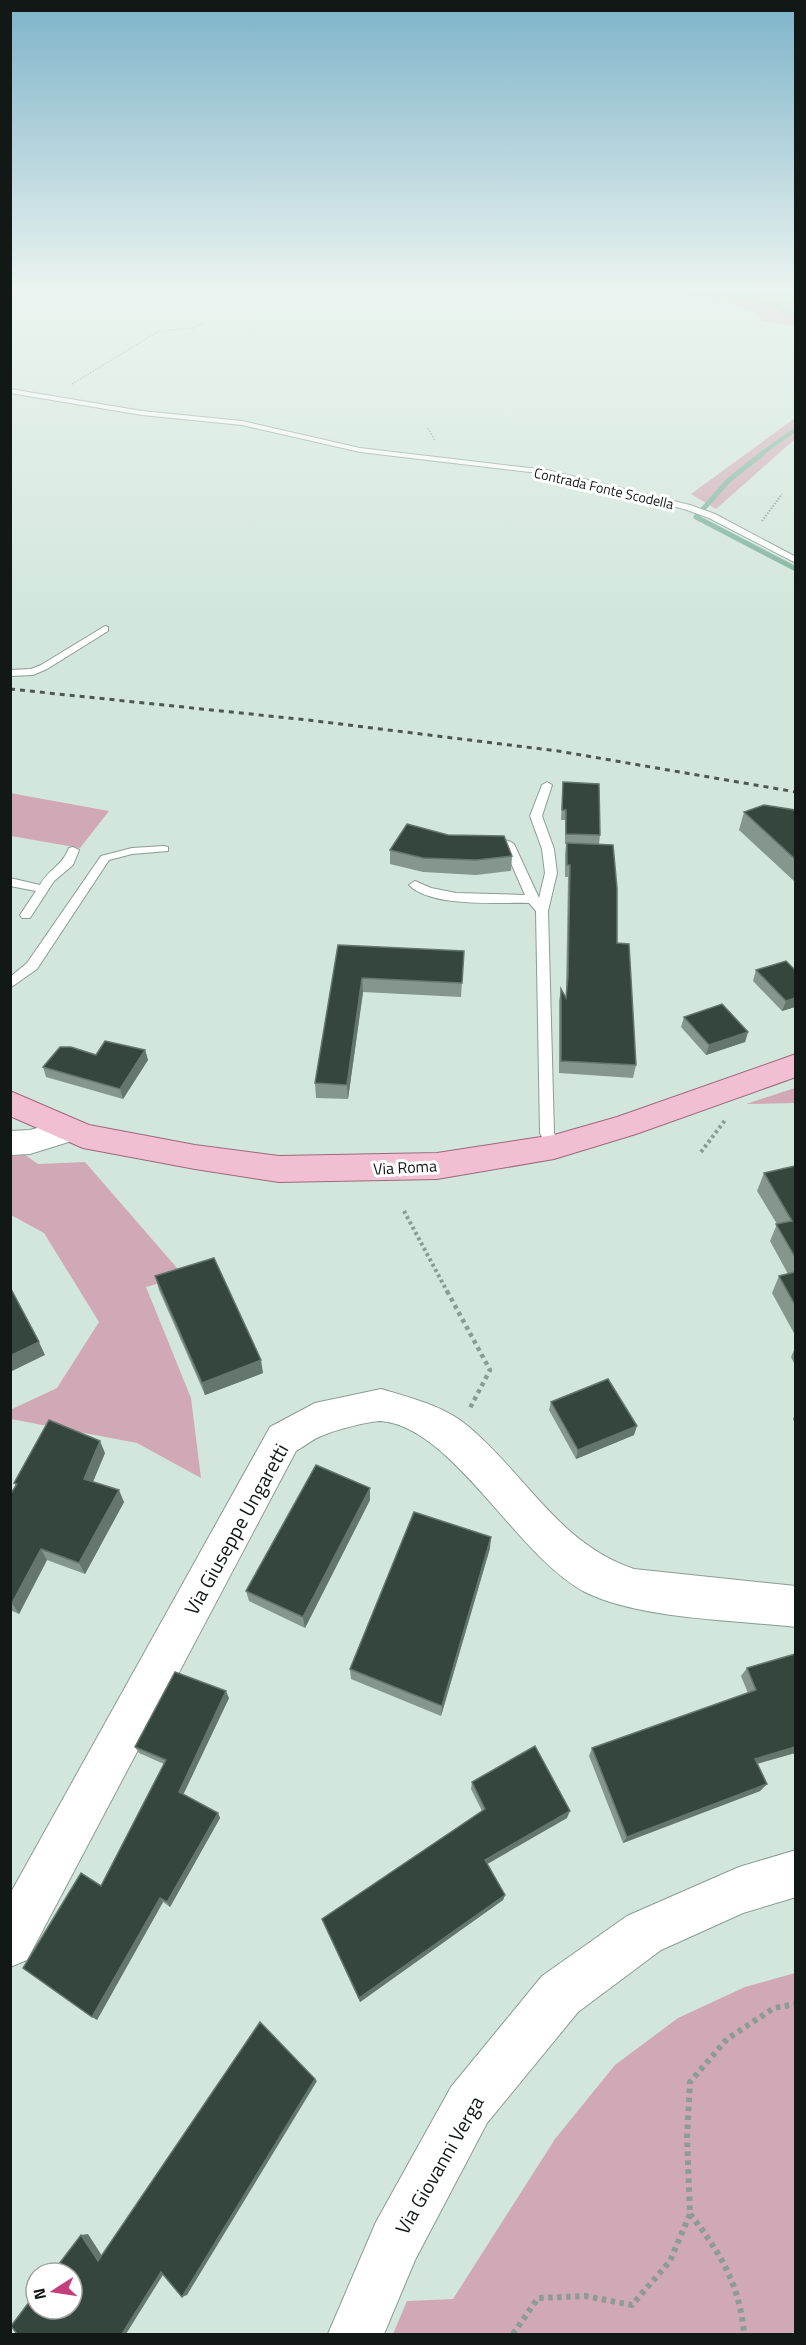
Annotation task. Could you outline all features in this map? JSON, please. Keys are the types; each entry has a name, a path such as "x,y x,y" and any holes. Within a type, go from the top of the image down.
{"main road":[{"name":"Via Roma","path":"10,1102 67,1131 83,1136 195,1157 279,1169 437,1166 554,1147 625,1126 795,1065"}],"street":[{"path":"10,1143 30,1142 67,1131"},
{"name":"Via Giuseppe Ungaretti","path":"10,1943 283,1439 315,1420 381,1405 419,1417 455,1438 560,1551 598,1577 634,1589 795,1607"},
{"name":"Via Giovanni Verga","path":"356,2334 395,2241 469,2105 560,1994 644,1933 739,1891 795,1873"}],"lane":[{"name":"Contrada Fonte Scodella","path":"64,400 243,423 360,450 547,472 687,507 712,516 795,561"},
{"path":"10,673 33,672 44,667 105,629"},
{"path":"547,784 536,816 553,849 551,873 542,911 547,1123 548,1133 554,1147"},
{"path":"472,845 508,844 533,899 542,911"},
{"path":"10,984 32,966 105,858 132,851 164,849"},
{"path":"26,915 51,876 69,863 73,857 73,850"},
{"path":"10,882 44,889"},
{"path":"415,885 424,891 446,896 533,899"}],"path":[{"path":"751,536 782,494"},
{"path":"701,1152 728,1117 735,1114"},
{"path":"404,1211 490,1370 455,1438"},
{"path":"513,2334 538,2298 565,2293 596,2296 633,2306 670,2261 690,2214 687,2137 690,2082 727,2039 774,2008 795,2004"},
{"path":"690,2214 722,2253 743,2306 744,2334"}],"shaded area":[{"path":"795,418 795,439 716,509 691,494"},
{"path":"10,793 109,811 80,848 11,836"},
{"path":"795,1088 795,1103 746,1104"},
{"path":"25,1155 38,1164 85,1162 184,1276 146,1287 191,1398 201,1478 137,1443 11,1419 10,1410 57,1388 99,1322 44,1233 11,1215 11,1156"},
{"path":"795,1973 795,2334 393,2334 407,2301 453,2299 555,2139 615,2065 678,2018 745,1987"}],"building":[{"path":"563,782 599,784 600,835 566,834 566,810 562,810"},
{"path":"764,805 795,810 795,859 744,812"},
{"path":"407,824 448,835 504,836 512,856 476,860 423,858 390,850"},
{"path":"567,843 613,845 617,888 617,943 629,944 636,1065 561,1061 561,989 566,998 568,977 570,865 567,865"},
{"path":"338,945 464,951 462,983 362,978 347,1085 315,1083"},
{"path":"786,961 795,970 795,998 786,1001 756,970"},
{"path":"722,1004 748,1032 709,1045 684,1017"},
{"path":"105,1041 145,1050 120,1089 43,1067 60,1047 71,1047 96,1055"},
{"path":"795,1166 795,1257 776,1224 792,1221 764,1173"},
{"path":"214,1258 261,1360 202,1383 155,1276"},
{"path":"795,1272 795,1305 779,1276"},
{"path":"10,1287 39,1342 10,1356"},
{"path":"608,1379 637,1426 578,1450 551,1402"},
{"path":"49,1420 100,1441 84,1479 119,1490 79,1563 41,1549 10,1603 10,1495 17,1484 14,1483"},
{"path":"316,1465 370,1488 303,1617 246,1591"},
{"path":"414,1512 491,1537 442,1706 350,1669"},
{"path":"795,1654 795,1747 755,1759 767,1784 627,1837 592,1748 756,1690 747,1668"},
{"path":"175,1672 226,1691 179,1792 218,1813 167,1902 160,1898 92,2017 23,1968 81,1873 101,1886 166,1760 135,1747"},
{"path":"535,1746 570,1811 485,1860 505,1895 359,1998 322,1919 485,1809 472,1782"},
{"path":"260,2022 315,2079 182,2297 161,2272 122,2334 17,2334 11,2326 24,2309 24,2321 84,2321 84,2261 61,2261 81,2235 98,2261"}],"waterway":[{"path":"761,454 796,429"},
{"path":"763,453 729,480 696,517 796,569"}],"railway":[{"path":"10,689 308,720 558,751 796,792"}]}
